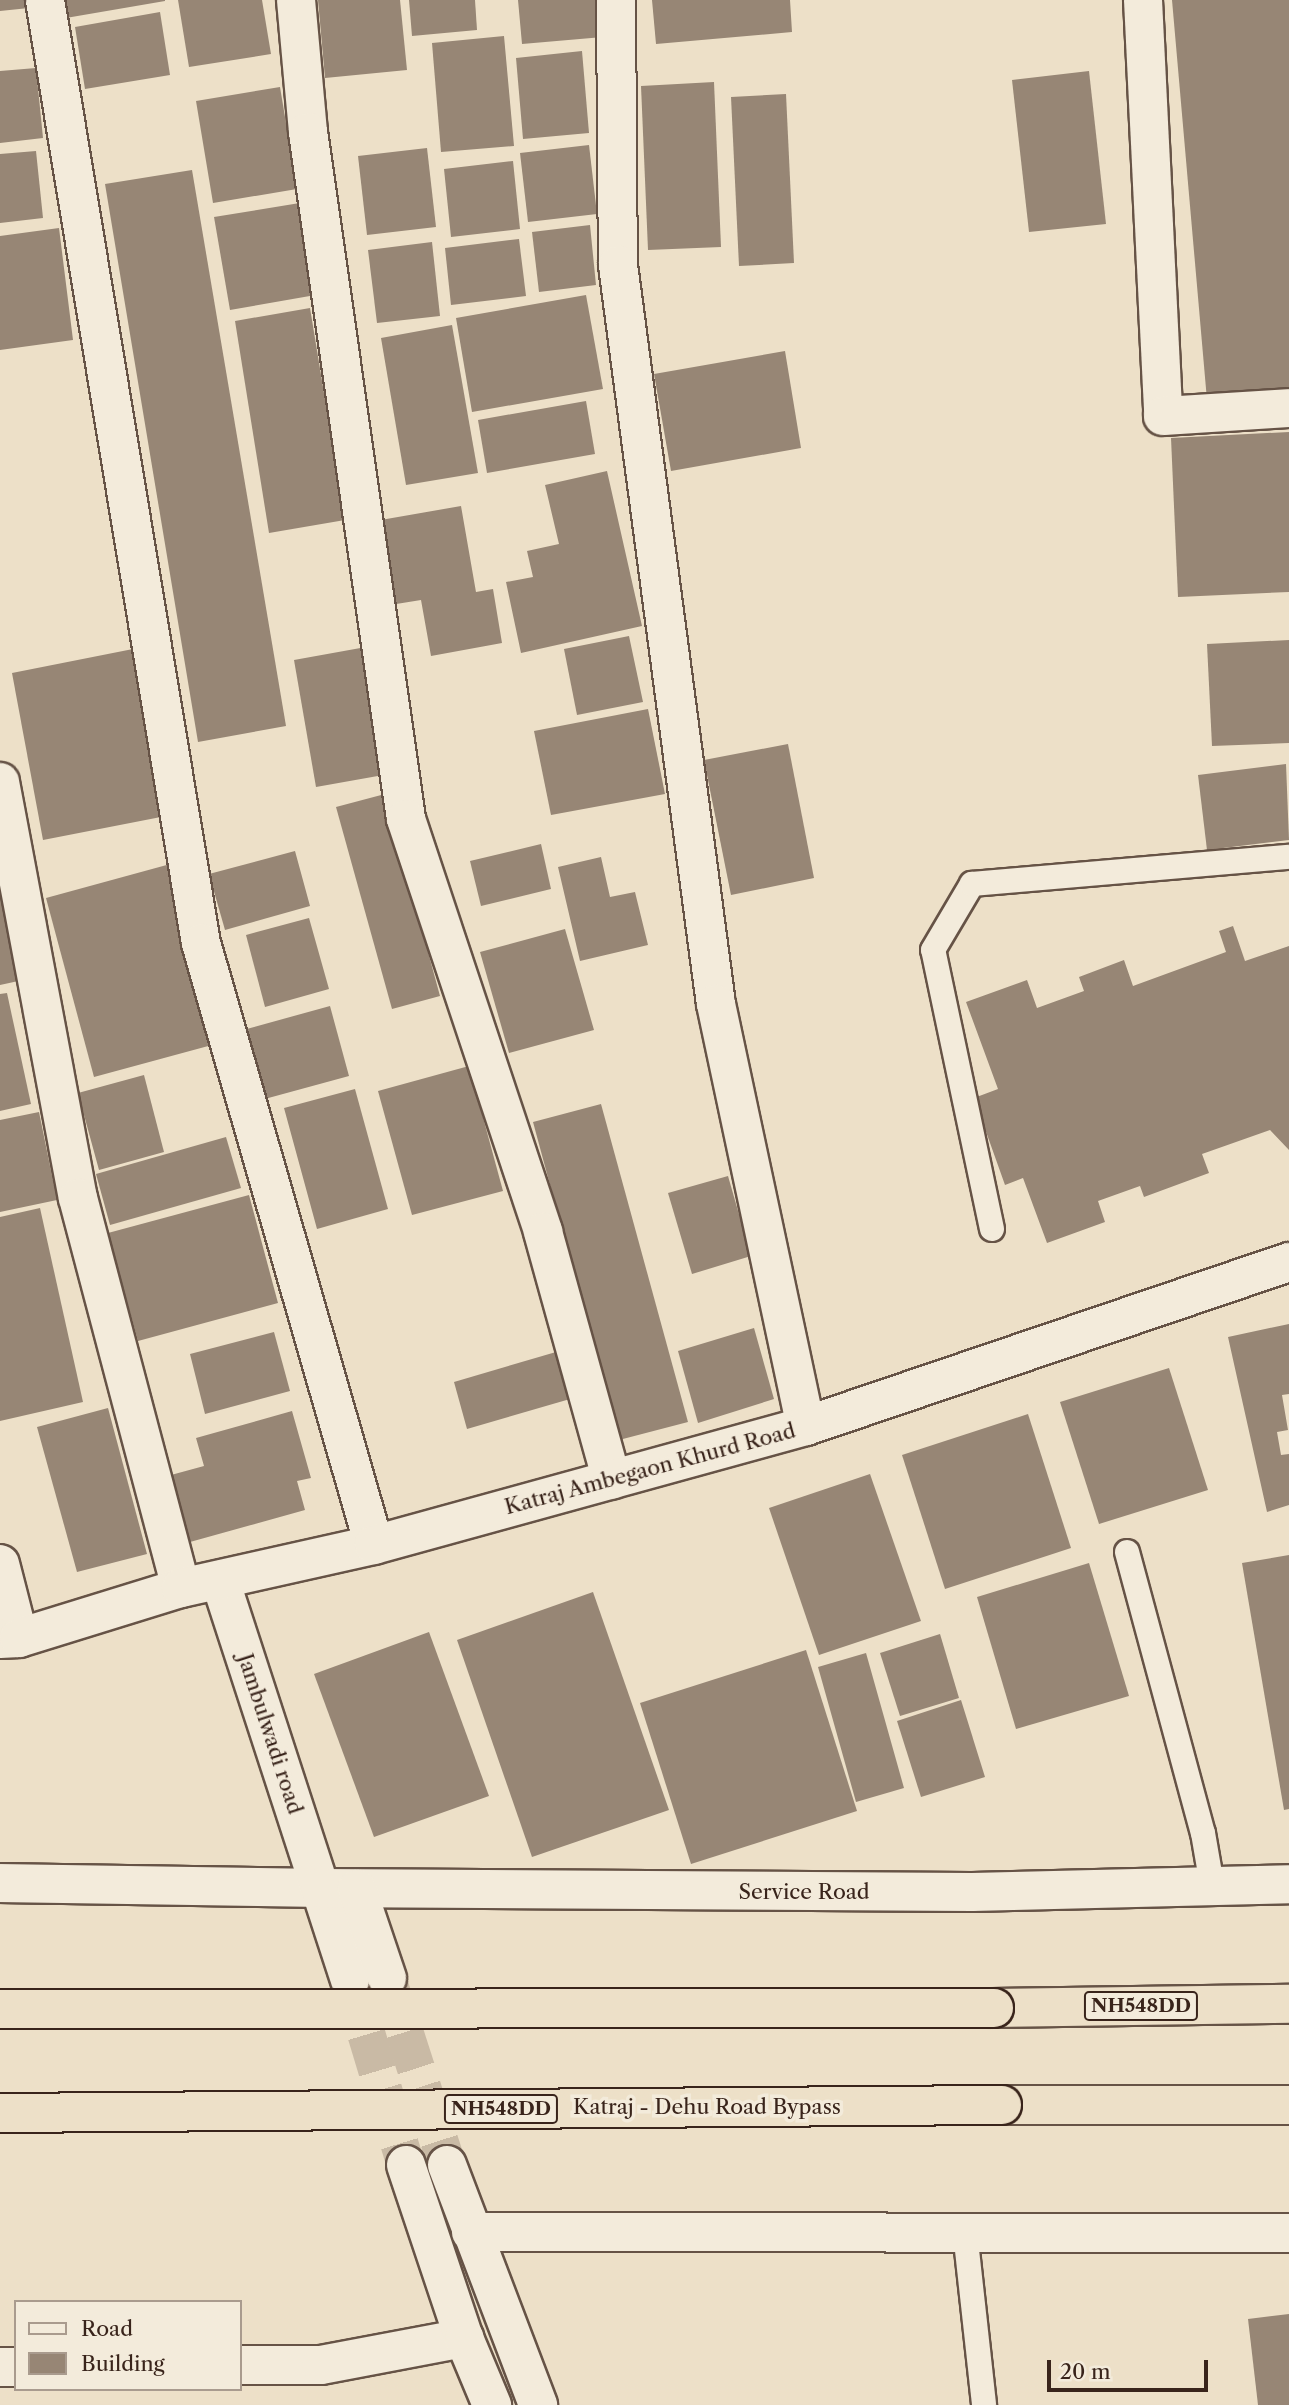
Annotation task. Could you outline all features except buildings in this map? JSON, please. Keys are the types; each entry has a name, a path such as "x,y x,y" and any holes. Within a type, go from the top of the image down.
{"highway":[{"name":"NH548DD","path":"0,2009 994,2008 1289,2004"},
{"name":"Katraj - Dehu Road Bypass","path":"0,2113 1289,2105"}],"street":[{"path":"45,0 201,943 374,1545"},
{"path":"296,0 308,132 406,818 543,1233 612,1480"},
{"path":"616,0 618,265 711,963 806,1426"},
{"path":"1143,0 1163,416 1289,408"},
{"path":"0,782 78,1198 181,1588"},
{"name":"Katraj Ambegaon Khurd Road","path":"10,1639 181,1588 374,1545 806,1426 1289,1262"},
{"path":"0,1564 10,1639"},
{"name":"Jambulwadi road","path":"220,1580 320,1888 368,1979 357,1889"},
{"name":"Service Road","path":"0,1883 357,1889 972,1892 1289,1884"},
{"path":"407,2165 464,2338 492,2405"},
{"path":"447,2165 537,2405"},
{"path":"471,2232 1289,2233"},
{"path":"242,2365 321,2365 464,2338"}],"lane":[{"path":"992,1229 933,950 972,884 1289,858"},
{"path":"1127,1552 1203,1833 1212,1885"},
{"path":"965,2232 984,2405"}],"tunnel":[{"path":"387,1978 447,2165"},
{"path":"350,1980 406,2165"}]}
